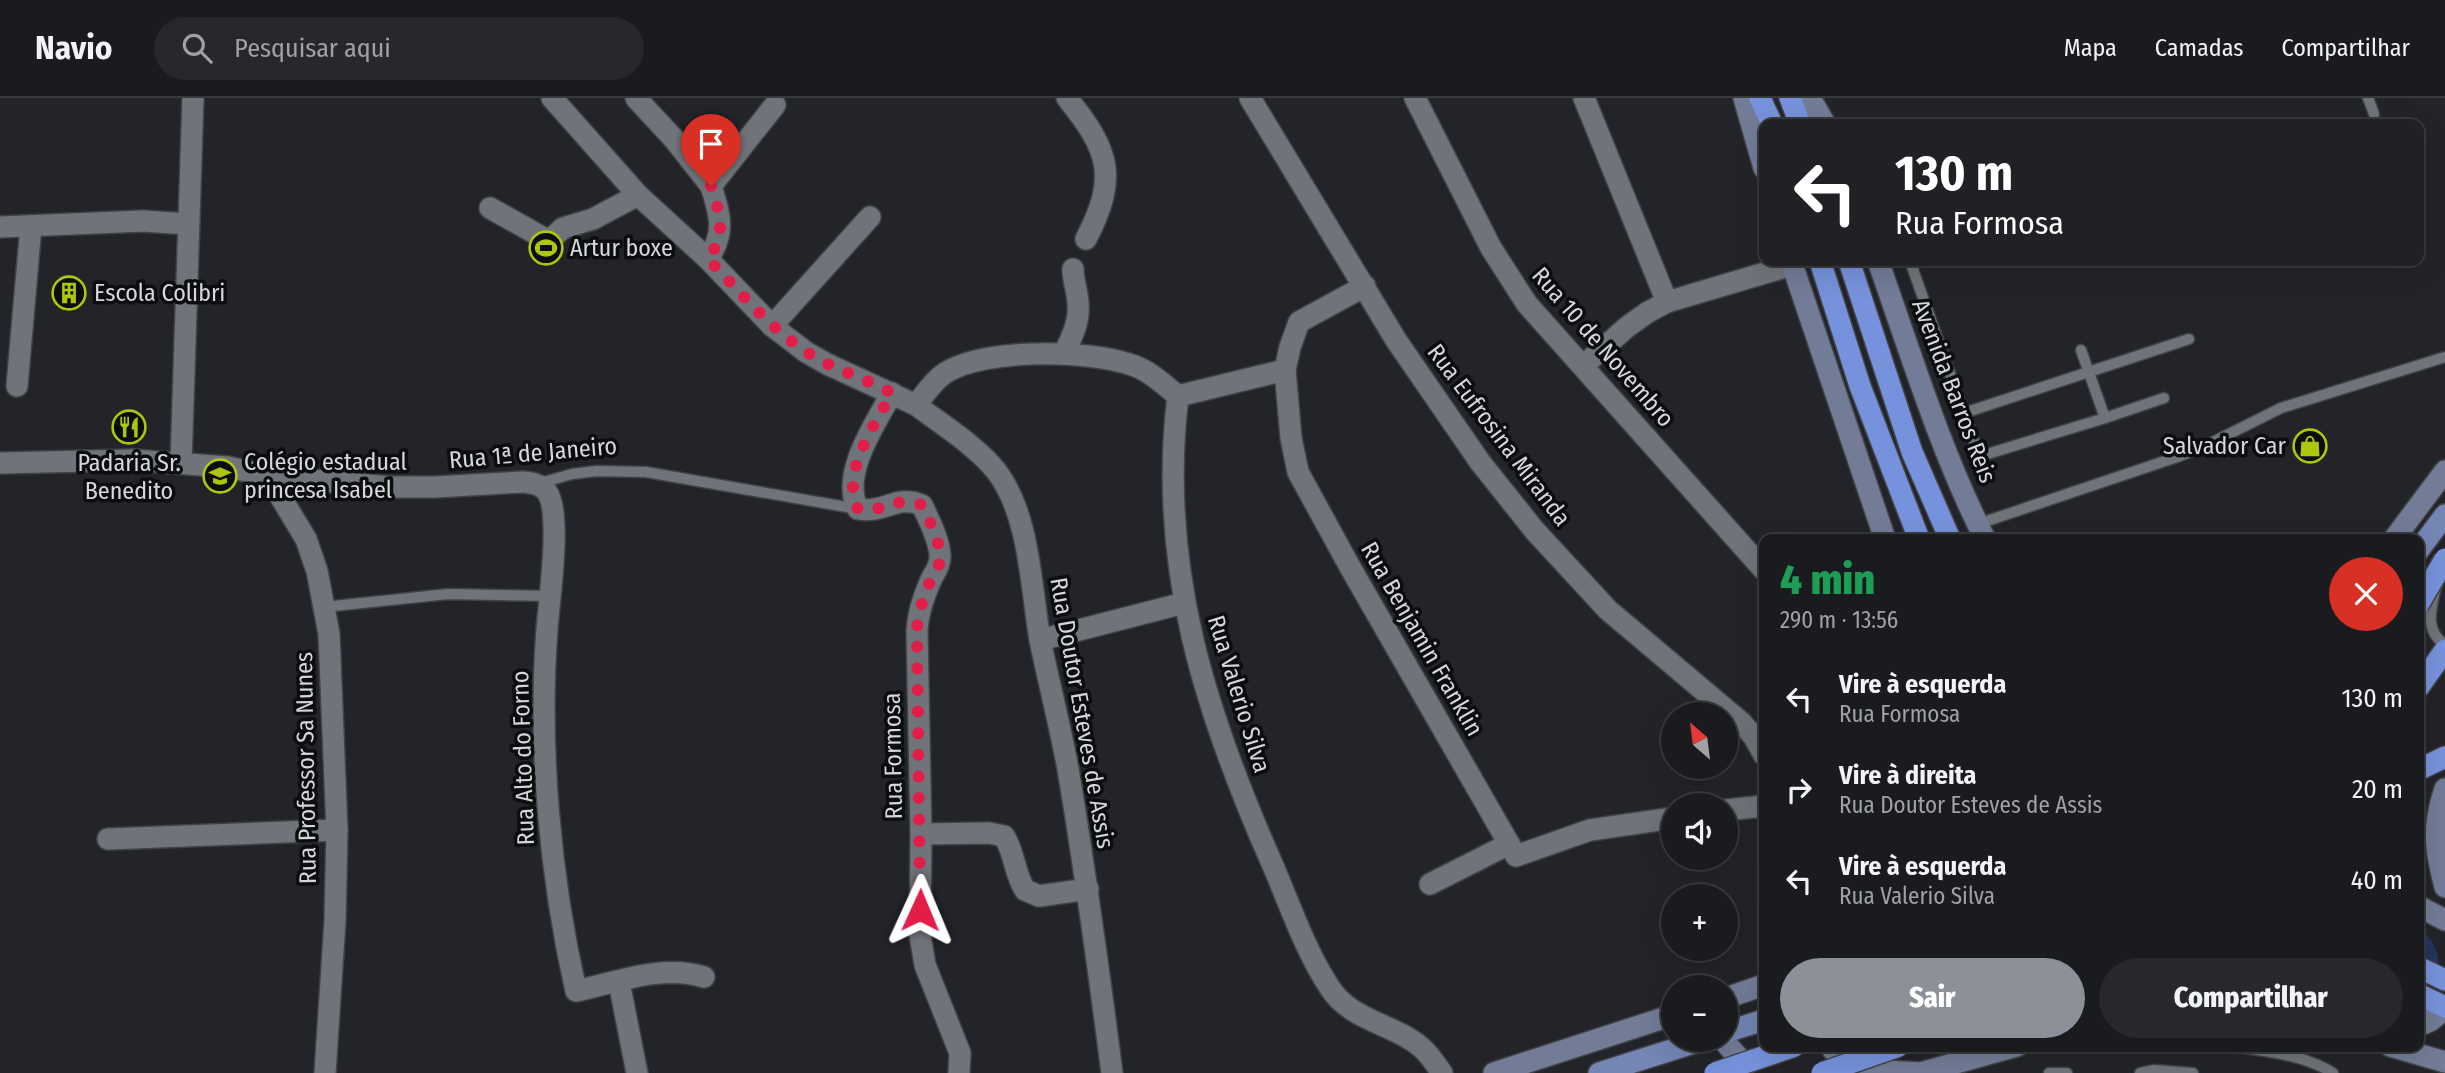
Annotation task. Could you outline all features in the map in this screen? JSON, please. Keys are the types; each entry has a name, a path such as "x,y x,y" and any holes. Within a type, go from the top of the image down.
{"highway":[{"path":"1760,98 1770,119"},
{"path":"1790,98 1798,119"},
{"path":"1822,266 1860,386 1917,534"},
{"path":"1851,266 1912,452 1948,534"},
{"path":"2424,595 2445,559"},
{"path":"2424,679 2445,648"},
{"path":"2424,767 2445,757"},
{"path":"2424,970 2445,980"},
{"path":"2424,997 2445,1008"},
{"path":"1715,1073 1777,1052"},
{"path":"1822,1073 1882,1052"}],"main road":[{"path":"1744,98 1759,150"},
{"path":"1810,98 1822,119"},
{"path":"1792,266 1883,534"},
{"name":"Avenida Barros Reis","path":"1880,266 1942,439 1982,531"},
{"path":"2398,534 2445,471"},
{"path":"2424,543 2445,515"},
{"path":"2445,789 2436,820 2435,839 2445,887"},
{"path":"2424,909 2445,920"},
{"path":"1738,994 1759,987"},
{"path":"2424,1024 2445,1008"},
{"path":"1494,1073 1661,1019"},
{"path":"1738,1028 1759,1022"},
{"path":"1599,1073 1665,1052"},
{"path":"1734,1052 1738,1057 1742,1073"},
{"path":"1834,1052 1855,1065 1876,1070 1921,1073 1996,1052"},
{"path":"2411,1052 2445,1062"}],"street":[{"path":"181,463 194,98"},
{"path":"552,98 638,195 708,259 772,326 827,364 916,405 934,383 956,367 1024,354 1064,354 1130,364 1144,370 1178,396 1285,370"},
{"path":"636,98 674,139 711,186 719,212 720,235 717,247 708,259"},
{"path":"1067,98 1099,146 1106,166 1106,190 1087,239"},
{"name":"Rua Eufrosina Miranda","path":"1250,98 1396,340 1480,462 1535,531 1608,610 1742,723 1759,746"},
{"name":"Rua 10 de Novembro","path":"1415,98 1491,248 1527,304 1759,564"},
{"path":"1584,98 1667,302"},
{"path":"711,186 775,105"},
{"path":"490,208 548,241 563,228 593,219 638,195"},
{"path":"772,326 870,217"},
{"path":"0,227 142,221 188,224"},
{"path":"17,386 30,226"},
{"path":"1583,366 1627,327 1667,302 1781,266"},
{"path":"1064,354 1076,329 1078,304 1073,285 1073,269"},
{"name":"Rua Benjamin Franklin","path":"1365,286 1299,322 1285,370 1290,438 1298,472 1508,844"},
{"path":"858,509 852,498 852,486 860,456 892,393"},
{"name":"Rua Valerio Silva","path":"1178,396 1173,439 1176,545 1184,603 1202,680 1226,751 1268,855 1330,989 1355,1012 1421,1046 1442,1073"},
{"name":"Rua Doutor Esteves de Assis","path":"916,405 977,452 997,472 1022,529 1088,889 1112,1073"},
{"name":"Rua 1ª de Janeiro","path":"0,463 133,460 228,467 268,476 390,487 523,482 537,484"},
{"name":"Rua Professor Sa Nunes","path":"268,476 306,539 317,571 331,668 337,830 335,921 325,1073"},
{"name":"Rua Alto do Forno","path":"537,484 547,491 553,515 544,723 554,867 576,991 645,974 686,971 704,977"},
{"name":"Rua Formosa","path":"858,509 870,511 911,500 922,505 939,549 938,569 930,581 918,618 920,935 925,965 960,1053 959,1073"},
{"path":"1041,640 1184,603"},
{"path":"1738,809 1759,807"},
{"path":"1430,884 1508,844 1516,856 1590,830 1661,820"},
{"path":"108,839 337,830"},
{"path":"921,834 989,833 1004,836 1025,890 1039,896 1088,889"},
{"path":"619,982 637,1073"}],"lane":[{"path":"2368,98 2374,114"},
{"path":"1912,266 1977,450 1984,455 2164,398"},
{"path":"1964,413 2189,339"},
{"path":"2081,350 2105,418"},
{"path":"1982,531 2203,447 2281,408 2445,357"},
{"name":"Rua 1ª de Janeiro","path":"537,484 572,474 597,471 646,472 858,509"},
{"path":"2445,550 2430,612 2430,627 2445,648"},
{"path":"324,607 448,594 550,596"},
{"path":"2272,1052 2286,1054 2333,1073"},
{"path":"2140,1073 2154,1070 2193,1073"},
{"path":"2049,1073 2067,1073"}],"shaded area":[{"path":"2424,932 2433,944 2438,962 2437,972 2424,993"}],"place":[{"name":"Artur boxe","path":"546,248"},
{"name":"Escola Colibri","path":"69,293"},
{"name":"Padaria Sr. Benedito","path":"129,427"},
{"name":"Salvador Car","path":"2310,446"},
{"name":"Colégio estadual princesa Isabel","path":"220,476"}],"route":[{"path":"711,186 719,212 720,235 717,247 708,259 772,326 806,352 892,393 860,456 852,486 852,498 858,509 870,511 911,500 922,505 939,549 938,569 930,581 921,607 917,630 920,910"}]}
